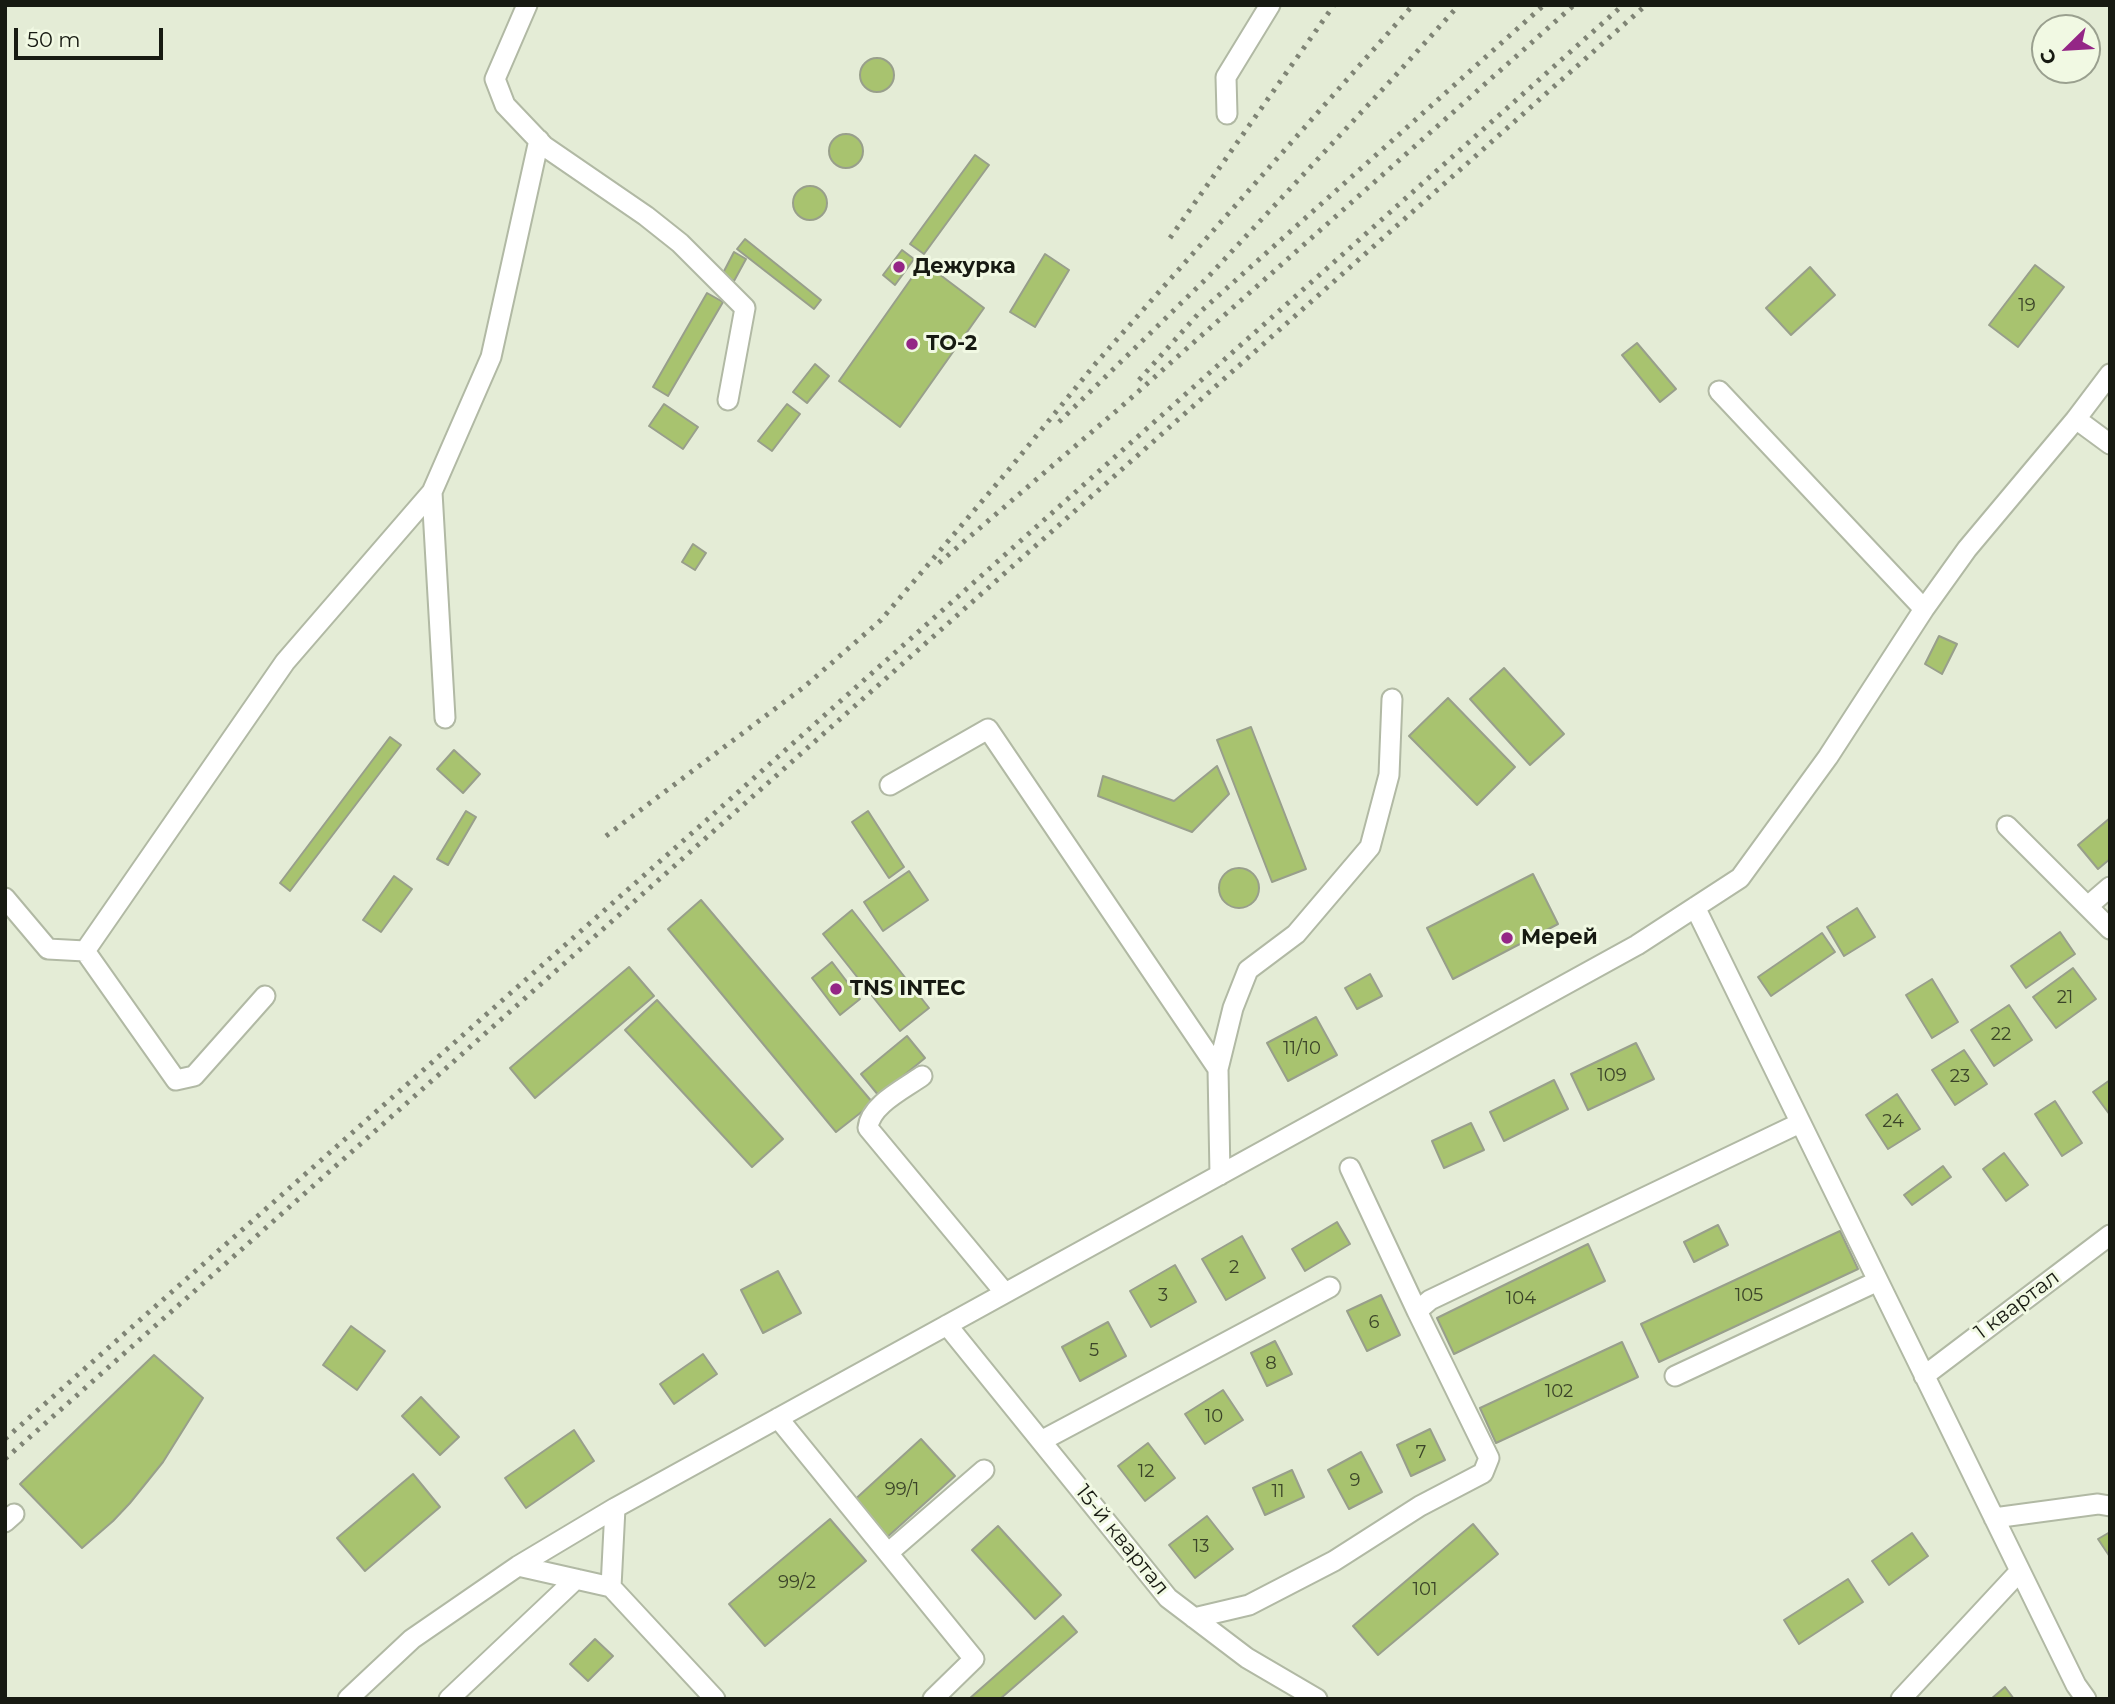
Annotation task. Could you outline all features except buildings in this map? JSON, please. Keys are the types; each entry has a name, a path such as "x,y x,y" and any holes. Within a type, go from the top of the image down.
{"street":[{"path":"527,5 495,79 505,105 539,140 680,243 745,308 728,400"},
{"path":"1227,114 1226,77 1270,5"},
{"path":"85,951 285,662 432,492 492,357 539,140"},
{"path":"348,1699 412,1639 518,1566 615,1508 1637,945 1740,878 1828,757 1924,609 1967,549 2076,419 2110,374"},
{"path":"1719,391 1924,609"},
{"path":"2076,419 2110,444"},
{"path":"432,492 446,718"},
{"path":"1220,1175 1217,1069 1233,1008 1248,971 1296,934 1370,847 1390,775 1392,699"},
{"path":"890,785 988,729 1217,1069"},
{"path":"2007,826 2110,929"},
{"path":"2088,906 2110,887"},
{"path":"5,898 48,950 85,951"},
{"path":"1695,907 2019,1573 2076,1685 2086,1699"},
{"path":"85,951 176,1080 194,1076 265,996"},
{"path":"922,1076 877,1109 869,1119 868,1128 1005,1293"},
{"path":"1418,1311 1430,1300 1800,1122"},
{"path":"1194,1618 1249,1605 1334,1561 1420,1506 1483,1473 1489,1458 1350,1168"},
{"name":"1 квартал","path":"1924,1376 2110,1235"},
{"path":"1675,1376 1878,1281"},
{"path":"1041,1441 1330,1287"},
{"name":"15-й квартал","path":"947,1325 1168,1598 1247,1658 1317,1699"},
{"path":"778,1418 974,1659 933,1699"},
{"path":"888,1553 984,1470"},
{"path":"1994,1518 2098,1504 2110,1506"},
{"path":"611,1587 615,1508"},
{"path":"518,1566 611,1587 715,1699"},
{"path":"1901,1699 2019,1573"},
{"path":"449,1699 576,1579"}],"railway":[{"path":"1170,238 1334,5"},
{"path":"606,836 804,687 881,620 1096,363 1413,5"},
{"path":"1059,422 1208,277 1459,5"},
{"path":"1139,380 1199,313 1544,5"},
{"path":"939,563 1122,406 1574,5"},
{"path":"5,1439 709,818 1623,5"},
{"path":"5,1459 1646,5"}],"place":[{"name":"Дежурка","path":"899,267"},
{"name":"ТО-2","path":"912,344"},
{"name":"Мерей","path":"1507,938"},
{"name":"TNS INTEC","path":"836,989"}]}
